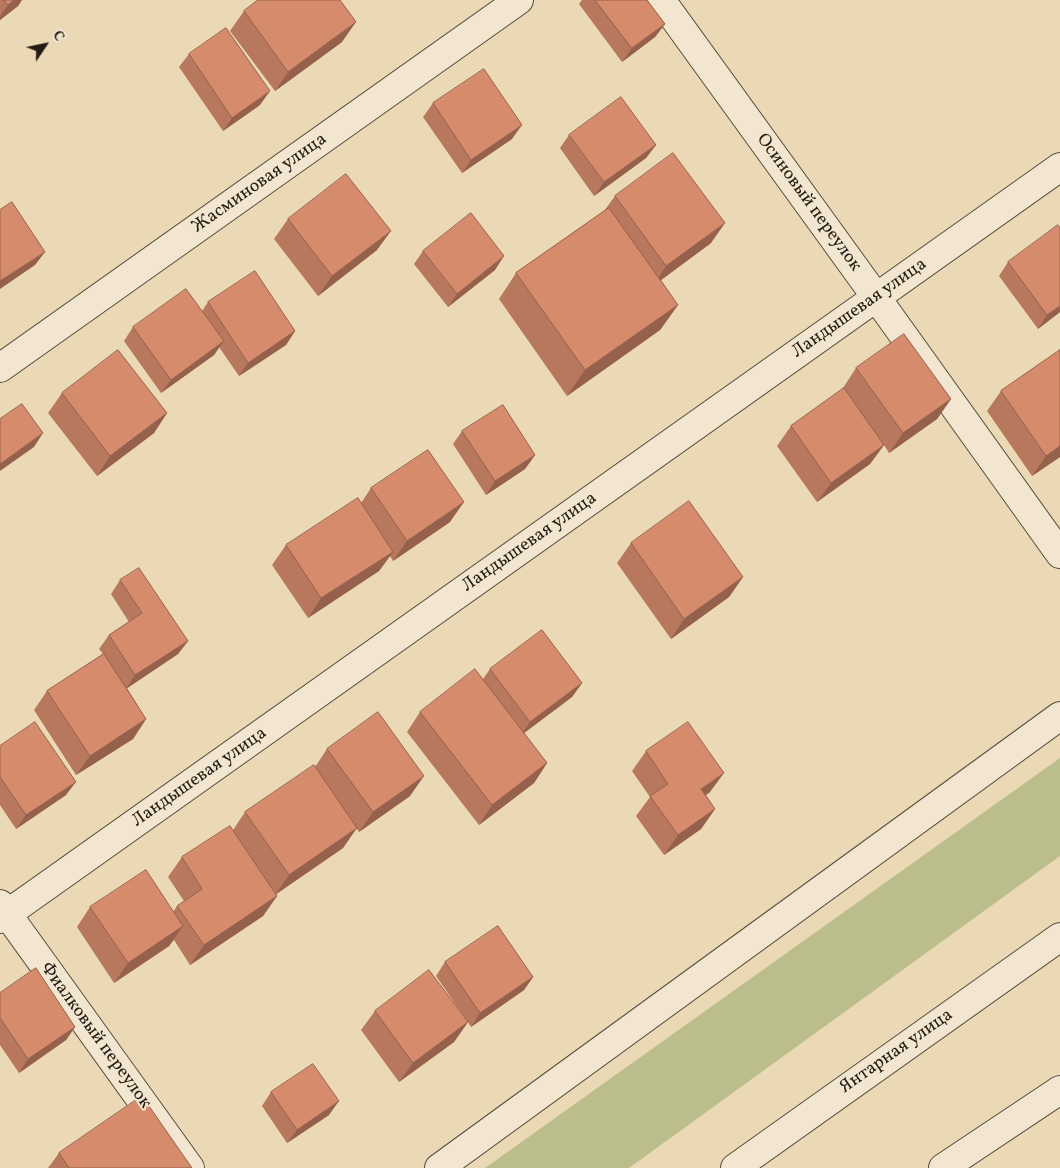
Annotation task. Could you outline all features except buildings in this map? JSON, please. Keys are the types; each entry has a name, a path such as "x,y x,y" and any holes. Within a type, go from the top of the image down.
{"street":[{"name":"Жасминовая улица","path":"0,368 519,0"},
{"name":"Осиновый переулок","path":"661,0 1060,554"},
{"name":"Ландышевая улица","path":"2,912 1060,167"},
{"path":"439,1168 1060,716"},
{"name":"Фиалковый переулок","path":"2,912 190,1168"},
{"name":"Янтарная улица","path":"735,1168 1060,937"},
{"path":"943,1168 1060,1090"}],"green space":[{"path":"1060,758 1060,856 629,1168 485,1168"}]}
